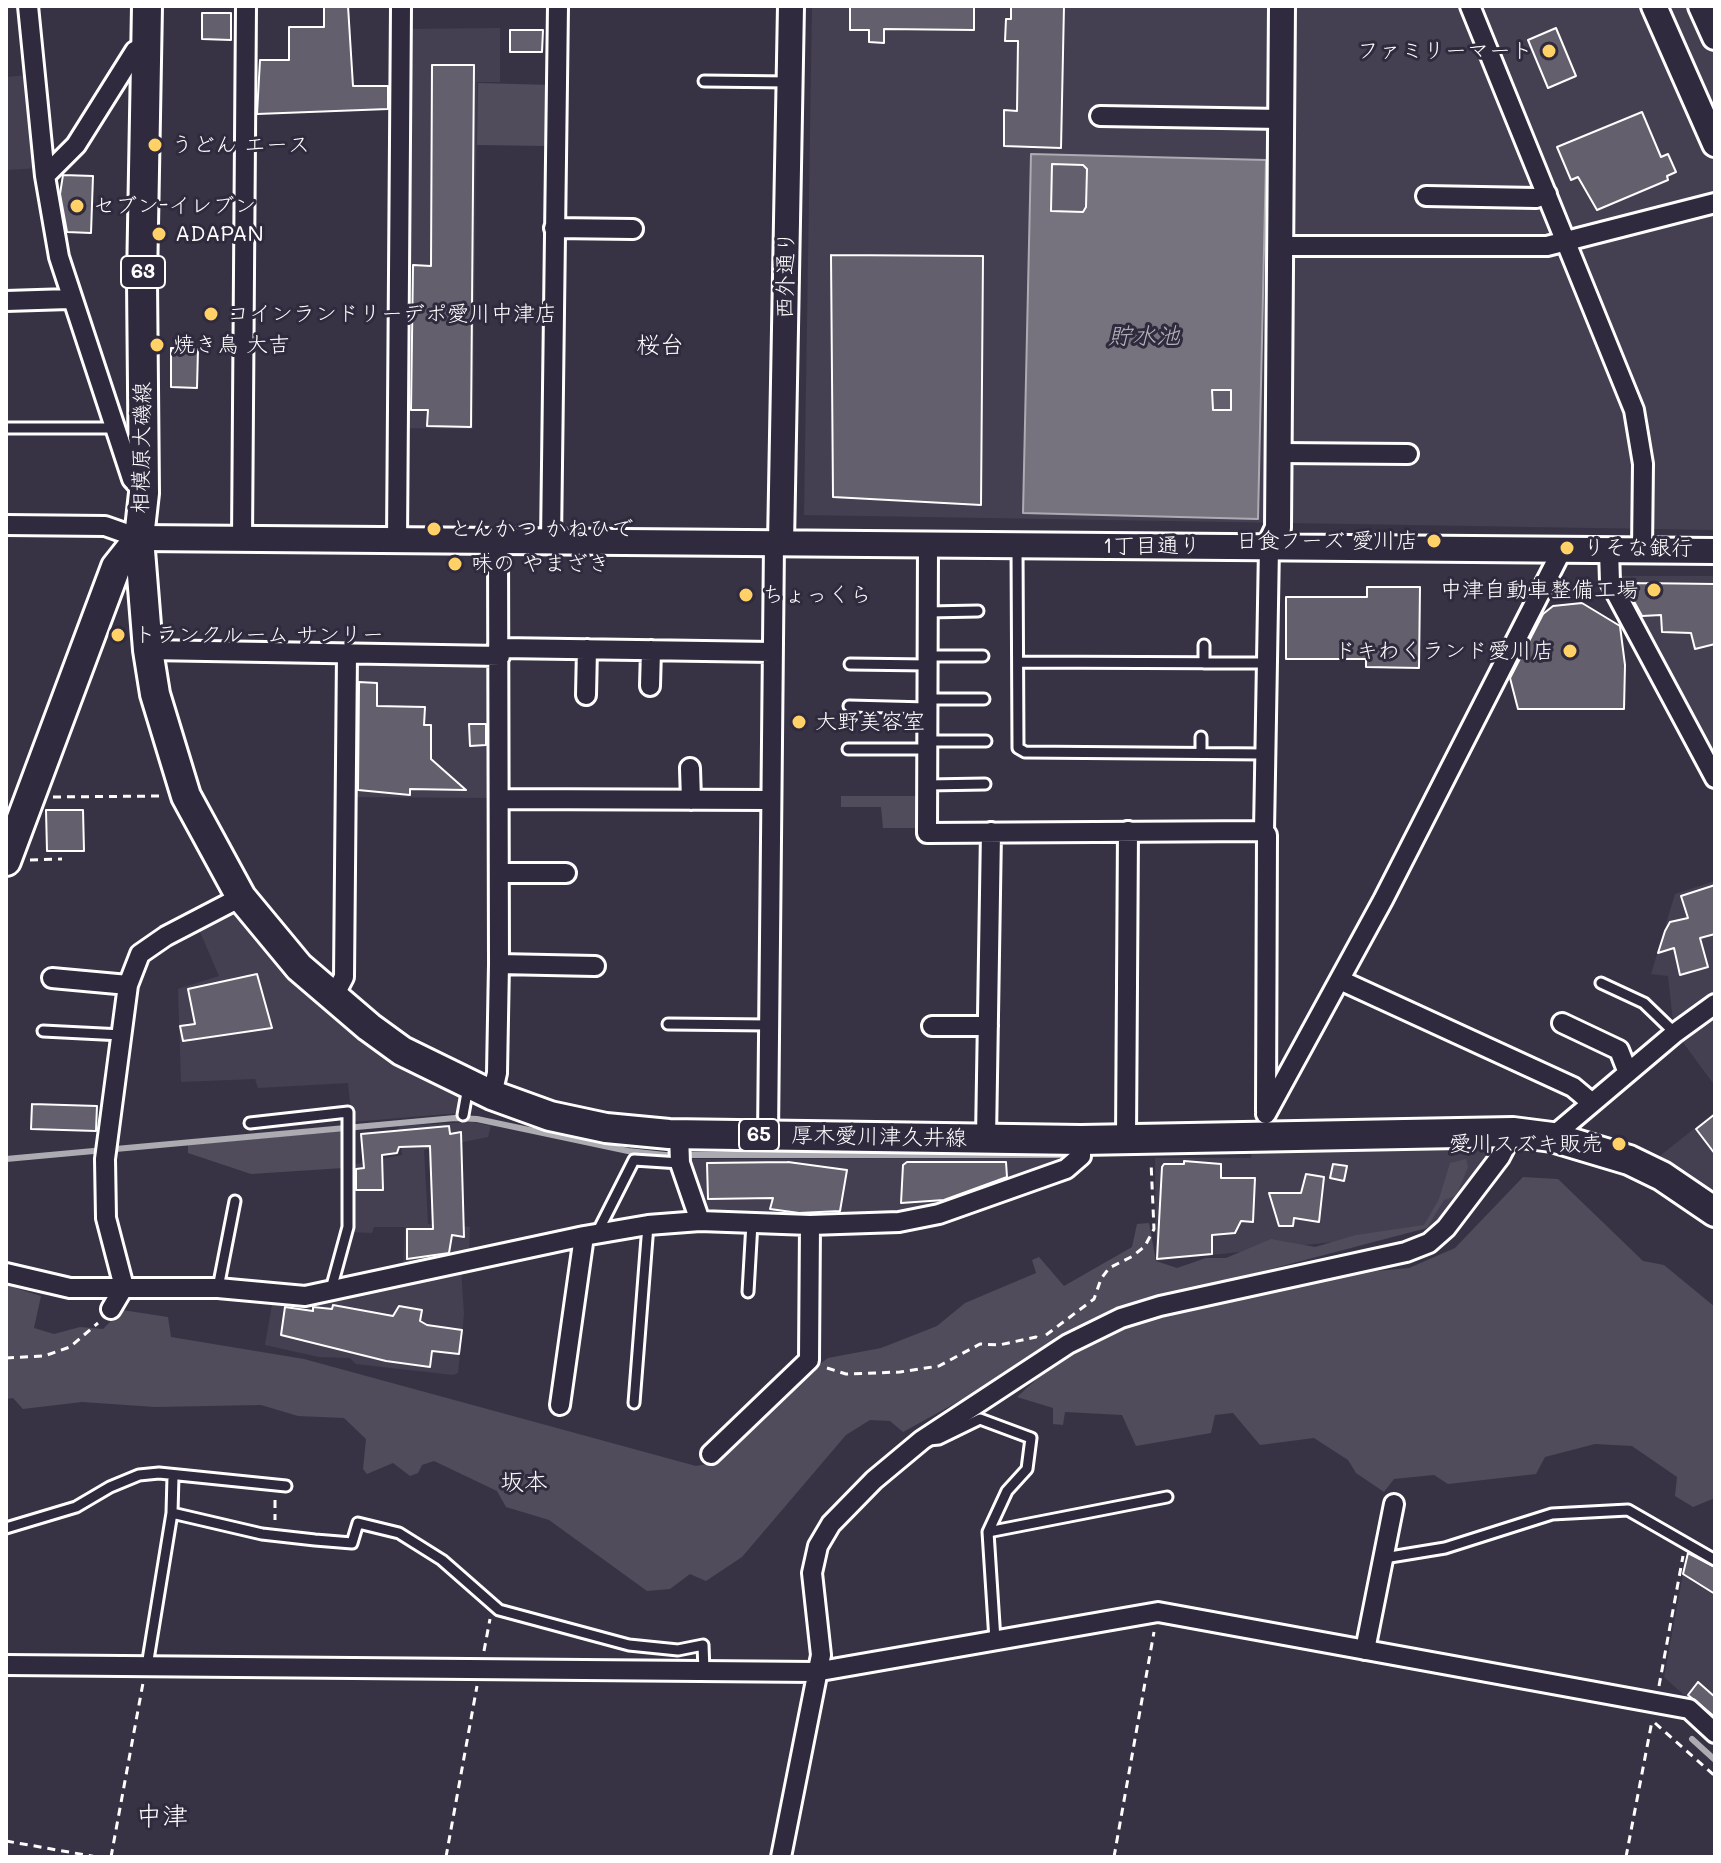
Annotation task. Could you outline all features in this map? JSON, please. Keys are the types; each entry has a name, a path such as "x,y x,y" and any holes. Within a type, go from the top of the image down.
{"main road":[{"name":"相模原大磯線","path":"6,861 116,567 139,538 144,493 147,6"},
{"name":"厚木愛川津久井線","path":"139,538 148,650 164,734 186,796 241,897 299,967 333,998 402,1051 480,1090 550,1116 606,1128 680,1150 768,1136 1081,1140 1138,1138 1265,1124 1513,1132 1552,1137 1629,1160 1662,1176 1715,1212"}],"street":[{"path":"28,6 45,176 69,299 132,479 144,493"},
{"path":"242,539 246,6"},
{"path":"397,540 401,6"},
{"path":"551,541 554,228 562,172 558,6"},
{"name":"西外通り","path":"777,543 791,6"},
{"path":"1265,1124 1266,663 1269,547 1278,528 1282,6"},
{"path":"1470,6 1634,410 1643,464 1642,550"},
{"path":"1654,6 1715,144"},
{"path":"1701,6 1715,37"},
{"path":"45,176 76,145 135,51 146,45"},
{"path":"1100,116 1132,110 1199,125 1281,119"},
{"path":"1426,196 1452,189 1536,198 1547,194"},
{"path":"1280,246 1547,246 1715,203"},
{"path":"554,228 633,229"},
{"path":"6,301 69,299"},
{"path":"1279,453 1364,446 1408,454"},
{"path":"6,525 105,526 139,538"},
{"name":"1丁目通り","path":"139,538 1715,551"},
{"path":"480,1090 497,1073 501,652 498,541"},
{"path":"768,1136 772,652 777,543"},
{"path":"928,545 927,833 1264,831"},
{"path":"1265,1124 1562,550"},
{"path":"1609,550 1610,582 1715,778"},
{"path":"148,650 347,654 587,649 772,652"},
{"path":"586,695 587,649"},
{"path":"650,686 651,650"},
{"path":"333,998 344,977 347,654"},
{"path":"690,768 691,800"},
{"path":"500,799 771,800"},
{"path":"1128,831 1138,1138"},
{"path":"986,1138 991,832"},
{"path":"499,873 566,873"},
{"path":"111,1309 124,1287 106,1218 106,1150 128,985 140,954 154,936 241,897"},
{"path":"499,964 595,966"},
{"path":"52,978 80,972 128,985"},
{"path":"1340,980 1573,1087 1592,1103"},
{"path":"1552,1137 1675,1033 1715,1004"},
{"path":"1562,1023 1619,1050 1628,1073"},
{"path":"932,1026 988,1026"},
{"path":"781,1857 815,1672 821,1655 812,1573 818,1546 831,1524 922,1440 1068,1344 1121,1318 1160,1306 1406,1252 1429,1243 1446,1228 1500,1157 1513,1132"},
{"path":"6,1273 70,1288 218,1288 305,1296 590,1234 648,1225 700,1221 810,1225 899,1222 939,1214 1066,1169 1081,1156 1081,1140"},
{"path":"680,1150 700,1221"},
{"path":"711,1454 809,1360 810,1225"},
{"path":"560,1405 590,1234"},
{"path":"1365,1650 1394,1504"},
{"path":"6,1665 815,1672 1158,1612 1689,1709 1715,1733"}],"lane":[{"path":"704,81 790,82"},
{"path":"6,428 114,428"},
{"path":"1017,545 1018,748 1025,752 1265,754"},
{"path":"928,612 978,611"},
{"path":"1204,645 1204,663"},
{"path":"850,664 983,656"},
{"path":"1018,662 1266,663"},
{"path":"849,706 984,699"},
{"path":"1201,737 1201,753"},
{"path":"848,749 986,741"},
{"path":"927,785 985,784"},
{"path":"1601,983 1644,1003 1675,1033"},
{"path":"668,1024 769,1025"},
{"path":"43,1031 122,1035"},
{"path":"463,1115 480,1090"},
{"path":"250,1123 265,1116 348,1112 348,1227 333,1282 334,1291"},
{"path":"590,1234 634,1160 680,1150"},
{"path":"218,1288 235,1201"},
{"path":"748,1292 752,1223"},
{"path":"634,1403 648,1225"},
{"path":"639,1324 652,1325"},
{"path":"635,1386 647,1388"},
{"path":"922,1440 939,1439 980,1419 1031,1438 1027,1469 1007,1491 988,1532 995,1641"},
{"path":"6,1528 76,1507 110,1487 139,1475 286,1486"},
{"path":"146,1668 172,1513 173,1476"},
{"path":"988,1532 1167,1497"},
{"path":"1384,1558 1445,1548 1552,1514 1628,1510 1715,1560"},
{"path":"172,1513 276,1536 352,1543 355,1522 399,1533 431,1553 493,1608 629,1645 678,1650 703,1645 704,1671"}],"path":[{"path":"30,798 186,796"},
{"path":"6,861 62,859"},
{"path":"809,1360 846,1374 900,1372 939,1366 980,1344 1040,1339 1071,1313 1094,1299 1101,1279 1109,1268 1133,1256 1154,1229 1138,1138"},
{"path":"6,1358 44,1356 70,1347 83,1339 111,1309"},
{"path":"274,1484 276,1536"},
{"path":"446,1857 493,1608"},
{"path":"1114,1857 1158,1612"},
{"path":"111,1857 146,1668"},
{"path":"1652,1720 1715,1776"},
{"path":"6,1841 97,1857"}],"shaded area":[{"path":"812,6 1715,6 1715,530 804,515"},
{"path":"500,28 500,82 477,82 473,429 402,428 406,29"},
{"path":"28,75 40,168 6,170 6,77"},
{"path":"478,83 552,85 550,146 477,145"},
{"path":"1618,576 1715,576 1715,768 1617,581"},
{"path":"350,657 491,659 494,798 351,797"},
{"path":"841,796 921,796 922,821 916,821 917,828 883,828 881,807 841,807"},
{"path":"1715,881 1715,998 1678,1022 1673,1021 1668,976 1651,974 1675,894"},
{"path":"229,909 238,912 462,1094 460,1113 352,1122 348,1083 258,1088 255,1079 181,1082 178,989 219,976 197,925"},
{"path":"1715,1010 1715,1086 1679,1037"},
{"path":"1715,1112 1715,1200 1656,1159"},
{"path":"473,1122 491,1126 488,1137 424,1150 428,1224 470,1227 469,1254 403,1270 405,1227 374,1227 372,1233 351,1232 350,1165 402,1155 399,1126"},
{"path":"344,1131 343,1168 251,1174 188,1153 188,1145"},
{"path":"1493,1144 1493,1154 1439,1225 1370,1238 1156,1261 1155,1158 1251,1158 1252,1150"},
{"path":"1068,1158 1068,1162 989,1193 891,1218 702,1215 685,1159"},
{"path":"1466,1159 1468,1167 1456,1196 1444,1200 1427,1228 1183,1292 1184,1308 1355,1273 1409,1268 1455,1248 1523,1177 1558,1179 1643,1261 1664,1265 1715,1307 1715,1498 1693,1507 1675,1496 1677,1477 1632,1446 1595,1444 1545,1457 1536,1474 1448,1484 1434,1475 1394,1479 1384,1492 1356,1473 1348,1460 1314,1438 1260,1445 1233,1413 1215,1415 1211,1433 1136,1446 1122,1415 1065,1412 1063,1425 1053,1424 1053,1408 1017,1397 1039,1377 1030,1362 903,1432 890,1421 870,1420 846,1435 742,1557 706,1581 690,1574 670,1589 647,1591 549,1520 506,1507 497,1491 434,1461 422,1465 418,1473 410,1476 393,1463 367,1474 363,1469 366,1439 344,1418 298,1416 261,1405 155,1407 82,1402 23,1409 13,1398 6,1399 6,1285 41,1296 34,1328 54,1334 80,1327 103,1329 122,1310 168,1317 171,1337 304,1359 696,1466 708,1464 779,1404 800,1379 828,1358 881,1348 937,1326 965,1303 1036,1273 1032,1260 1039,1257 1064,1286 1132,1247 1137,1224 1149,1223 1156,1261 1177,1268 1206,1258 1226,1258 1271,1239 1315,1247 1356,1235 1424,1225 1439,1199 1450,1163"},
{"path":"461,1269 464,1314 458,1373 453,1375 356,1364 350,1358 319,1357 265,1345 273,1299"},
{"path":"1688,1547 1715,1564 1715,1723 1664,1677"}],"water":[{"name":"貯水池","path":"1031,154 1266,160 1258,519 1023,513"}],"building":[{"path":"324,6 348,6 353,86 388,86 388,109 257,114 260,60 289,60 289,27 324,27"},
{"path":"850,6 974,6 974,30 884,29 884,43 869,42 869,30 850,30"},
{"path":"1011,6 1064,6 1061,148 1004,146 1004,110 1017,111 1018,41 1005,41 1006,19 1011,19"},
{"path":"202,13 231,13 231,40 202,39"},
{"path":"1556,28 1576,76 1548,88 1528,40"},
{"path":"510,30 543,30 542,52 510,52"},
{"path":"432,65 474,65 471,427 427,426 428,410 411,410 413,265 431,266"},
{"path":"1642,112 1661,157 1668,154 1676,172 1667,176 1668,180 1597,210 1578,177 1571,180 1557,147"},
{"path":"1052,164 1083,165 1087,169 1086,207 1083,212 1051,211"},
{"path":"63,175 93,176 91,233 67,232 60,194"},
{"path":"831,255 983,256 981,505 833,497"},
{"path":"171,348 198,349 197,388 171,387"},
{"path":"1212,390 1231,390 1231,410 1213,410"},
{"path":"1715,584 1715,644 1695,649 1691,633 1662,632 1661,615 1642,616 1625,585"},
{"path":"1367,587 1420,587 1419,668 1366,667 1366,659 1286,659 1286,597 1367,597"},
{"name":"ドキわくランド愛川店","path":"1582,603 1620,626 1625,665 1624,709 1518,709 1510,678 1543,614 1553,606"},
{"path":"359,682 377,683 377,706 425,707 424,725 431,725 431,759 466,790 410,789 410,795 358,790"},
{"path":"469,724 486,724 486,745 470,746"},
{"path":"46,810 83,810 84,851 47,851"},
{"path":"1715,885 1715,934 1700,938 1708,967 1680,975 1674,948 1658,953 1665,931 1670,922 1688,918 1681,896"},
{"path":"257,974 272,1028 183,1041 180,1026 195,1024 188,989"},
{"path":"32,1104 97,1106 96,1131 31,1129"},
{"path":"1715,1114 1715,1154 1696,1129"},
{"path":"449,1126 450,1134 461,1132 464,1237 452,1235 449,1253 407,1259 407,1229 433,1229 430,1146 399,1147 397,1153 382,1155 383,1190 356,1190 356,1169 364,1168 361,1134"},
{"path":"1184,1161 1221,1164 1221,1178 1255,1178 1253,1222 1241,1221 1235,1233 1212,1235 1212,1254 1157,1259 1162,1167 1164,1164 1184,1164"},
{"path":"788,1162 847,1170 840,1211 799,1213 770,1209 773,1198 708,1199 707,1163"},
{"path":"907,1162 1006,1162 1007,1177 944,1200 901,1203 903,1165"},
{"path":"1333,1164 1347,1166 1344,1181 1330,1178"},
{"path":"1306,1174 1324,1177 1319,1222 1294,1218 1293,1226 1279,1226 1269,1193 1301,1193"},
{"path":"333,1305 393,1316 399,1306 422,1310 420,1321 427,1325 462,1330 459,1354 432,1351 430,1367 386,1361 281,1335 285,1307 313,1311 313,1307 332,1309"},
{"path":"1688,1553 1715,1567 1715,1594 1683,1574"},
{"path":"1698,1682 1715,1697 1715,1717 1688,1695"}],"waterway":[{"path":"6,1159 455,1118 477,1119 628,1151 665,1155 1061,1155"},
{"path":"1692,1739 1715,1760"}],"place":[{"name":"ファミリーマート","path":"1549,51"},
{"name":"うどん エース","path":"155,145"},
{"name":"セブン-イレブン","path":"77,206"},
{"name":"ADAPAN","path":"159,234"},
{"name":"コインランドリーデポ愛川中津店","path":"211,314"},
{"name":"焼き鳥 大吉","path":"157,345"},
{"name":"とんかつ かねひで","path":"434,529"},
{"name":"日食フーズ 愛川店","path":"1434,541"},
{"name":"りそな銀行","path":"1567,548"},
{"name":"味の やまざき","path":"455,564"},
{"name":"中津自動車整備工場","path":"1654,590"},
{"name":"ちょっくら","path":"746,595"},
{"name":"トランクルーム サンリー","path":"118,635"},
{"name":"ドキわくランド愛川店","path":"1570,651"},
{"name":"大野美容室","path":"799,722"},
{"name":"愛川スズキ販売","path":"1619,1144"}],"district":[{"name":"桜台","path":"660,346"},
{"name":"坂本","path":"524,1483"},
{"name":"中津","path":"162,1817"}]}
